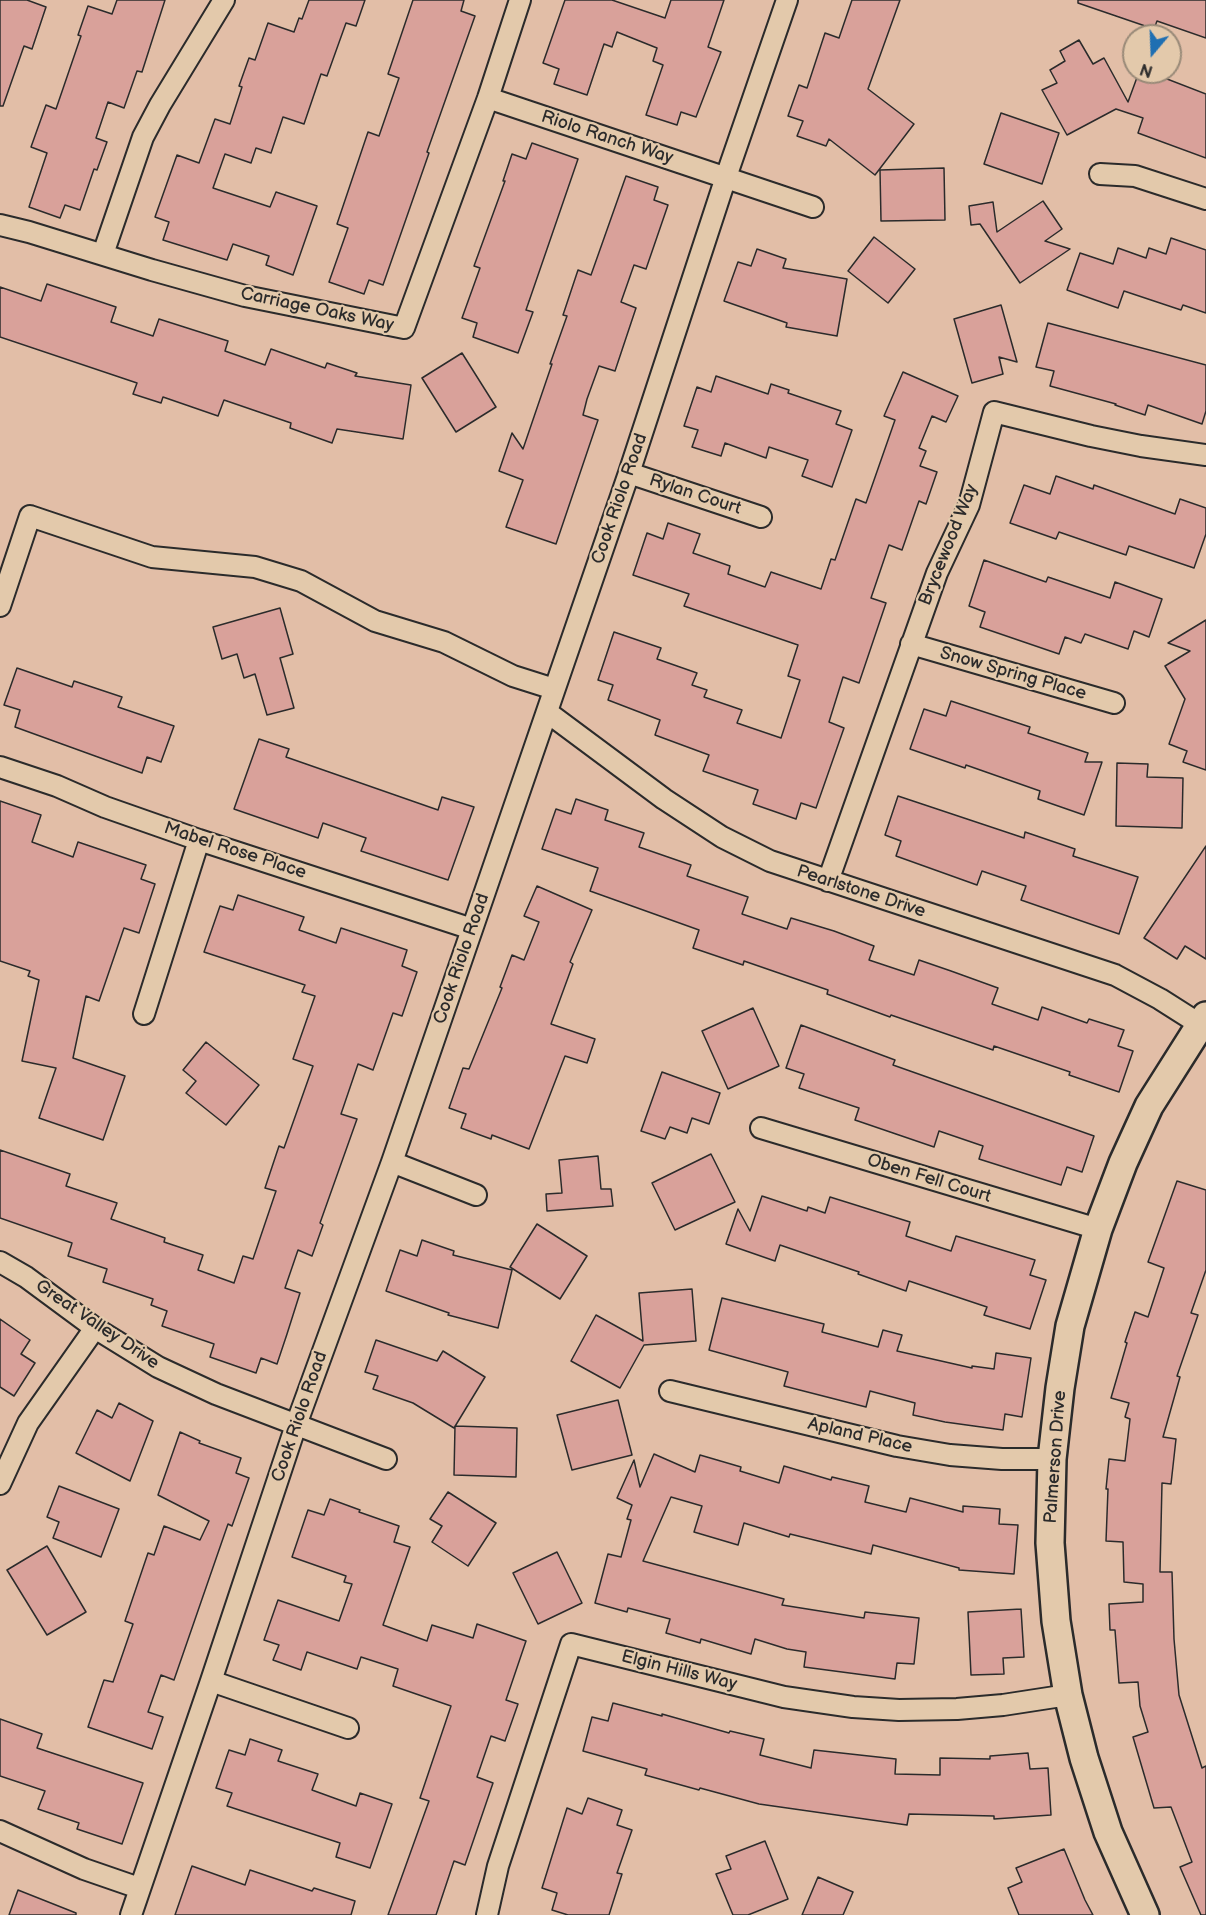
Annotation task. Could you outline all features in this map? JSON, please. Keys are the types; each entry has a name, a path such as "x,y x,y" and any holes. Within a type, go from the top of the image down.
{"street":[{"path":"103,254 143,137 224,0"},
{"name":"Carriage Oaks Way","path":"0,225 244,296 404,328 488,98 520,0"},
{"name":"Cook Riolo Road","path":"130,1915 296,1425 392,1162 629,473 787,0"},
{"name":"Riolo Ranch Way","path":"488,98 813,207"},
{"path":"1100,174 1135,176 1206,199"},
{"name":"Brycewood Way","path":"828,881 937,573 969,505 994,412 1111,440 1206,455"},
{"name":"Rylan Court","path":"629,473 761,517"},
{"path":"0,606 30,516 153,557 255,567 301,581 375,621 444,642 513,676 554,689"},
{"name":"Snow Spring Place","path":"911,644 1114,703"},
{"name":"Pearlstone Drive","path":"547,712 664,799 722,837 770,861 1115,975 1203,1020"},
{"name":"Mabel Rose Place","path":"0,766 57,786 105,807 199,840 472,929"},
{"path":"144,1014 199,840"},
{"name":"Palmerson Drive","path":"1145,1915 1108,1832 1084,1758 1068,1695 1056,1621 1050,1543 1052,1458 1070,1326 1098,1229 1123,1163 1149,1106 1203,1020"},
{"name":"Oben Fell Court","path":"761,1128 1098,1229"},
{"path":"392,1162 476,1195"},
{"name":"Great Valley Drive","path":"0,1262 26,1276 95,1328 158,1367 216,1394 386,1459"},
{"path":"0,1484 28,1423 95,1328"},
{"name":"Apland Place","path":"670,1391 897,1446 960,1456 1002,1459 1052,1458"},
{"name":"Elgin Hills Way","path":"487,1915 498,1866 571,1644 784,1697 853,1707 898,1710 957,1709 1068,1695"},
{"path":"211,1681 348,1728"},
{"path":"0,1831 84,1869 139,1888"}],"building":[{"path":"0,0 27,0 46,7 32,49 24,46 3,106 0,106"},
{"path":"117,0 165,0 142,72 137,71 124,108 108,102 96,138 107,142 97,170 94,169 80,210 65,205 60,218 29,207 47,153 31,147 46,105 56,109 81,36 78,35 88,6 112,14"},
{"path":"309,0 365,0 356,26 346,23 327,76 321,74 304,124 283,117 271,153 256,148 251,163 225,154 213,188 270,207 276,192 317,206 293,275 266,265 269,256 233,244 227,260 163,240 169,222 155,217 177,155 199,163 215,119 230,124 242,87 239,86 249,58 255,60 268,23 294,32"},
{"path":"413,0 464,0 461,11 475,16 383,285 369,280 364,294 329,282 348,228 337,224 368,132 379,136 399,78 388,74"},
{"path":"565,0 612,0 665,18 671,0 724,0 708,47 721,52 696,117 681,112 677,125 646,115 663,65 653,61 657,48 617,32 612,47 604,44 587,95 554,84 559,69 543,63"},
{"path":"852,0 900,0 868,89 914,124 875,175 829,139 826,146 797,136 803,121 788,116 799,85 807,88 825,33 839,38"},
{"path":"1078,0 1206,0 1206,38 1182,30 1182,24 1166,24 1157,21 1156,24 1139,24 1078,3"},
{"path":"1079,40 1093,64 1104,58 1128,102 1135,84 1180,84 1206,94 1206,158 1138,133 1143,118 1116,109 1067,135 1042,90 1057,83 1050,70 1065,61 1060,51"},
{"path":"1001,113 1059,133 1042,184 984,164"},
{"path":"532,143 578,159 526,310 533,312 518,353 473,337 477,323 462,318 480,268 474,266 505,181 503,181 512,154 526,159"},
{"path":"944,168 945,220 881,221 880,170"},
{"path":"626,176 658,187 654,200 668,205 646,269 634,265 621,302 636,308 615,371 599,366 587,399 583,415 598,420 556,544 506,527 523,480 499,471 512,433 523,449 567,316 563,315 578,270 591,275"},
{"path":"1043,201 1062,229 1045,241 1070,249 1020,283 980,224 971,225 969,206 993,202 997,232"},
{"path":"874,237 915,269 888,303 848,271"},
{"path":"1171,238 1206,250 1206,313 1183,305 1181,310 1124,291 1118,308 1067,290 1080,253 1113,264 1118,248 1146,258 1149,248 1166,254"},
{"path":"757,249 786,259 783,268 847,279 837,336 786,327 787,323 724,301 738,262 751,266"},
{"path":"47,284 116,307 111,322 153,336 159,319 228,341 225,351 265,365 271,349 325,368 327,363 357,373 355,376 411,385 403,439 337,429 332,443 290,428 291,423 224,400 218,416 163,397 161,403 133,394 137,383 0,337 0,287 41,301"},
{"path":"1001,305 1017,362 999,357 1003,374 972,383 954,319"},
{"path":"1048,323 1206,365 1206,411 1202,424 1148,405 1145,415 1116,404 1050,386 1054,371 1036,367"},
{"path":"462,353 496,407 456,432 422,378"},
{"path":"903,372 958,396 946,422 932,416 919,448 926,451 920,466 937,472 926,504 919,501 902,550 889,545 871,598 886,603 859,683 843,677 829,722 844,728 816,808 801,803 796,819 753,804 758,790 703,771 709,755 655,735 660,720 608,700 613,685 598,680 614,632 661,648 657,659 697,673 692,685 707,690 704,697 742,710 737,723 781,738 800,680 788,676 798,645 684,606 689,594 633,575 647,533 663,539 668,523 700,534 693,553 730,566 728,574 765,587 771,572 821,589 831,559 835,560 856,499 866,503 895,420 884,416"},
{"path":"716,376 768,394 771,384 789,390 788,393 841,411 836,424 852,430 832,487 802,476 808,460 769,447 766,458 725,443 721,456 692,447 698,430 684,426 697,387 711,392"},
{"path":"1056,476 1093,489 1094,485 1175,514 1180,499 1206,508 1206,534 1194,568 1129,546 1126,555 1059,532 1056,539 1010,523 1024,485 1050,494"},
{"path":"984,560 1046,582 1048,577 1110,598 1115,582 1162,599 1149,637 1134,631 1128,649 1085,634 1081,643 1065,637 1059,654 980,627 985,612 969,606"},
{"path":"280,608 293,654 280,658 294,708 267,715 255,674 244,678 237,654 222,659 213,627"},
{"path":"1206,620 1206,770 1183,762 1187,751 1169,744 1185,699 1165,666 1190,651 1168,643"},
{"path":"17,668 72,687 74,681 122,697 118,707 174,726 161,762 147,757 142,773 15,727 20,710 4,705"},
{"path":"951,701 1030,727 1028,733 1088,753 1085,762 1102,762 1084,815 1038,799 1040,791 966,765 965,768 910,749 924,709 946,716"},
{"path":"259,739 289,749 286,757 438,810 442,797 474,807 448,880 361,851 366,838 323,823 318,838 234,809"},
{"path":"1117,763 1148,764 1147,777 1183,778 1182,828 1116,826"},
{"path":"898,796 1024,838 1025,832 1075,849 1073,856 1138,877 1119,934 1021,900 1026,886 982,871 977,885 896,856 901,841 885,835"},
{"path":"576,799 608,810 605,820 644,833 639,847 691,865 687,876 748,897 742,914 787,929 791,918 834,931 874,946 869,960 914,975 919,960 951,971 998,988 992,1004 1038,1020 1042,1007 1087,1023 1089,1019 1124,1030 1118,1046 1133,1051 1119,1092 1069,1075 1070,1072 994,1046 993,1050 891,1015 890,1017 827,994 828,990 744,961 743,965 693,948 699,930 590,891 598,868 542,849 556,809 571,814"},
{"path":"0,801 41,815 32,842 73,857 78,842 146,865 141,879 155,884 139,933 124,928 99,1001 86,996 73,1058 125,1076 103,1140 39,1118 56,1068 22,1061 39,980 28,976 30,971 0,961"},
{"path":"1206,846 1206,959 1185,946 1177,959 1144,938"},
{"path":"537,886 592,910 570,962 573,964 551,1024 595,1039 587,1063 565,1056 529,1149 492,1135 491,1139 461,1128 466,1114 449,1108 463,1068 469,1069 502,988 500,987 512,955 524,960 539,922 524,916"},
{"path":"238,895 304,917 299,930 336,943 341,928 407,950 402,966 417,972 402,1016 393,1013 373,1070 358,1064 341,1114 357,1119 320,1223 323,1225 312,1256 298,1250 285,1288 300,1293 277,1364 261,1358 256,1373 210,1357 214,1344 162,1326 167,1311 151,1305 153,1299 103,1282 107,1269 68,1256 72,1243 0,1218 0,1150 70,1174 66,1186 117,1203 111,1219 165,1238 164,1242 203,1255 198,1270 234,1283 243,1256 253,1259 276,1191 265,1188 279,1146 284,1148 313,1066 293,1059 315,996 302,992 305,985 204,952 220,906 233,910"},
{"path":"753,1008 779,1066 728,1089 702,1031"},
{"path":"801,1025 895,1060 893,1065 1094,1136 1082,1172 1067,1167 1061,1185 979,1159 983,1146 939,1131 934,1147 855,1120 859,1108 799,1088 804,1074 786,1068"},
{"path":"206,1042 259,1085 226,1125 186,1093 196,1081 183,1070"},
{"path":"662,1072 720,1093 709,1124 692,1118 687,1133 670,1127 665,1139 641,1131"},
{"path":"711,1154 735,1202 675,1230 652,1183"},
{"path":"598,1156 601,1189 611,1189 613,1206 547,1211 546,1194 562,1193 559,1160"},
{"path":"1177,1181 1206,1190 1206,1270 1191,1313 1198,1315 1177,1376 1180,1377 1163,1437 1176,1439 1171,1484 1162,1483 1160,1572 1172,1572 1174,1639 1179,1695 1202,1768 1206,1766 1206,1915 1201,1915 1180,1867 1192,1862 1171,1807 1154,1808 1133,1737 1148,1732 1140,1706 1138,1682 1119,1683 1115,1630 1110,1630 1109,1604 1143,1602 1143,1584 1124,1582 1123,1542 1106,1541 1108,1489 1106,1489 1109,1459 1125,1461 1130,1419 1125,1417 1129,1403 1111,1398 1135,1312 1148,1317 1164,1268 1148,1262"},
{"path":"762,1196 807,1211 808,1207 825,1213 830,1197 910,1222 906,1236 951,1251 956,1236 1035,1260 1030,1275 1046,1280 1030,1329 984,1315 987,1307 909,1281 906,1291 780,1245 775,1261 726,1244 738,1209 750,1231"},
{"path":"537,1224 587,1256 560,1299 510,1267"},
{"path":"422,1240 454,1251 453,1255 512,1270 498,1328 448,1315 449,1313 386,1291 400,1250 417,1256"},
{"path":"692,1289 696,1341 644,1345 620,1388 571,1361 596,1315 643,1341 639,1293"},
{"path":"722,1298 824,1324 822,1332 878,1347 883,1330 902,1335 897,1351 972,1368 972,1366 994,1369 996,1353 1031,1358 1022,1417 1005,1414 1003,1430 913,1415 915,1403 870,1391 866,1407 784,1386 788,1372 709,1350"},
{"path":"0,1319 30,1340 21,1354 35,1363 14,1396 0,1387"},
{"path":"376,1340 437,1361 443,1351 485,1377 454,1428 413,1403 373,1389 378,1376 365,1372"},
{"path":"618,1400 632,1455 572,1470 557,1415"},
{"path":"119,1403 153,1421 130,1481 76,1453 97,1410 112,1418"},
{"path":"455,1426 517,1428 516,1477 454,1475"},
{"path":"180,1432 200,1441 199,1443 241,1458 236,1473 249,1478 232,1526 228,1524 174,1680 161,1675 148,1712 163,1717 152,1749 88,1727 104,1680 113,1682 133,1624 125,1621 148,1553 154,1555 164,1526 200,1540 209,1521 158,1495"},
{"path":"654,1454 695,1472 700,1455 741,1467 740,1471 779,1483 784,1466 831,1480 832,1477 869,1486 865,1502 906,1512 910,1498 963,1512 963,1506 1000,1509 999,1524 1018,1525 1014,1574 959,1570 959,1568 873,1545 871,1554 790,1534 789,1537 744,1523 738,1545 694,1532 702,1506 671,1497 643,1561 784,1599 782,1605 864,1618 865,1612 919,1618 914,1664 897,1663 895,1679 804,1667 806,1652 755,1639 751,1654 701,1639 700,1643 666,1633 670,1619 628,1608 627,1612 595,1603 608,1554 621,1557 631,1520 627,1519 632,1505 617,1498 634,1460 640,1487"},
{"path":"59,1486 119,1509 101,1557 53,1538 59,1522 47,1517"},
{"path":"448,1492 496,1523 468,1566 432,1542 442,1526 430,1519"},
{"path":"330,1499 399,1526 394,1542 410,1547 383,1625 427,1641 432,1625 473,1638 477,1624 526,1641 506,1700 518,1704 505,1741 491,1736 477,1777 493,1783 465,1865 454,1861 436,1915 388,1915 429,1801 420,1798 451,1706 393,1686 398,1669 361,1657 357,1669 307,1652 301,1670 273,1660 279,1645 264,1640 278,1600 339,1621 352,1584 344,1582 346,1576 292,1557 308,1510 324,1515"},
{"path":"47,1546 86,1612 47,1635 7,1570"},
{"path":"557,1552 582,1603 538,1624 513,1573"},
{"path":"1021,1609 1024,1657 1003,1658 1004,1674 971,1675 968,1612"},
{"path":"613,1703 729,1733 730,1731 764,1739 760,1755 811,1768 814,1750 896,1759 895,1774 940,1775 940,1758 990,1759 990,1756 1028,1753 1030,1769 1048,1768 1051,1815 994,1819 994,1816 909,1814 907,1825 759,1804 700,1788 699,1790 645,1775 647,1769 583,1751 592,1717 608,1721"},
{"path":"0,1719 42,1734 37,1748 143,1783 122,1844 77,1829 79,1823 38,1809 45,1791 0,1776"},
{"path":"250,1739 282,1750 278,1761 318,1774 312,1790 356,1806 360,1793 392,1804 370,1868 336,1857 340,1843 227,1806 232,1793 216,1788 229,1750 245,1755"},
{"path":"588,1798 622,1810 617,1825 632,1830 617,1873 622,1874 609,1915 568,1915 552,1910 557,1893 542,1888 567,1808 582,1814"},
{"path":"765,1841 788,1899 748,1915 733,1915 716,1874 731,1869 726,1856"},
{"path":"1064,1849 1093,1915 1019,1915 1008,1888 1022,1882 1016,1868"},
{"path":"192,1866 245,1885 250,1870 312,1891 314,1888 355,1901 351,1915 175,1915"},
{"path":"818,1877 853,1892 843,1915 802,1915"},
{"path":"18,1890 76,1913 76,1915 9,1915"}]}
